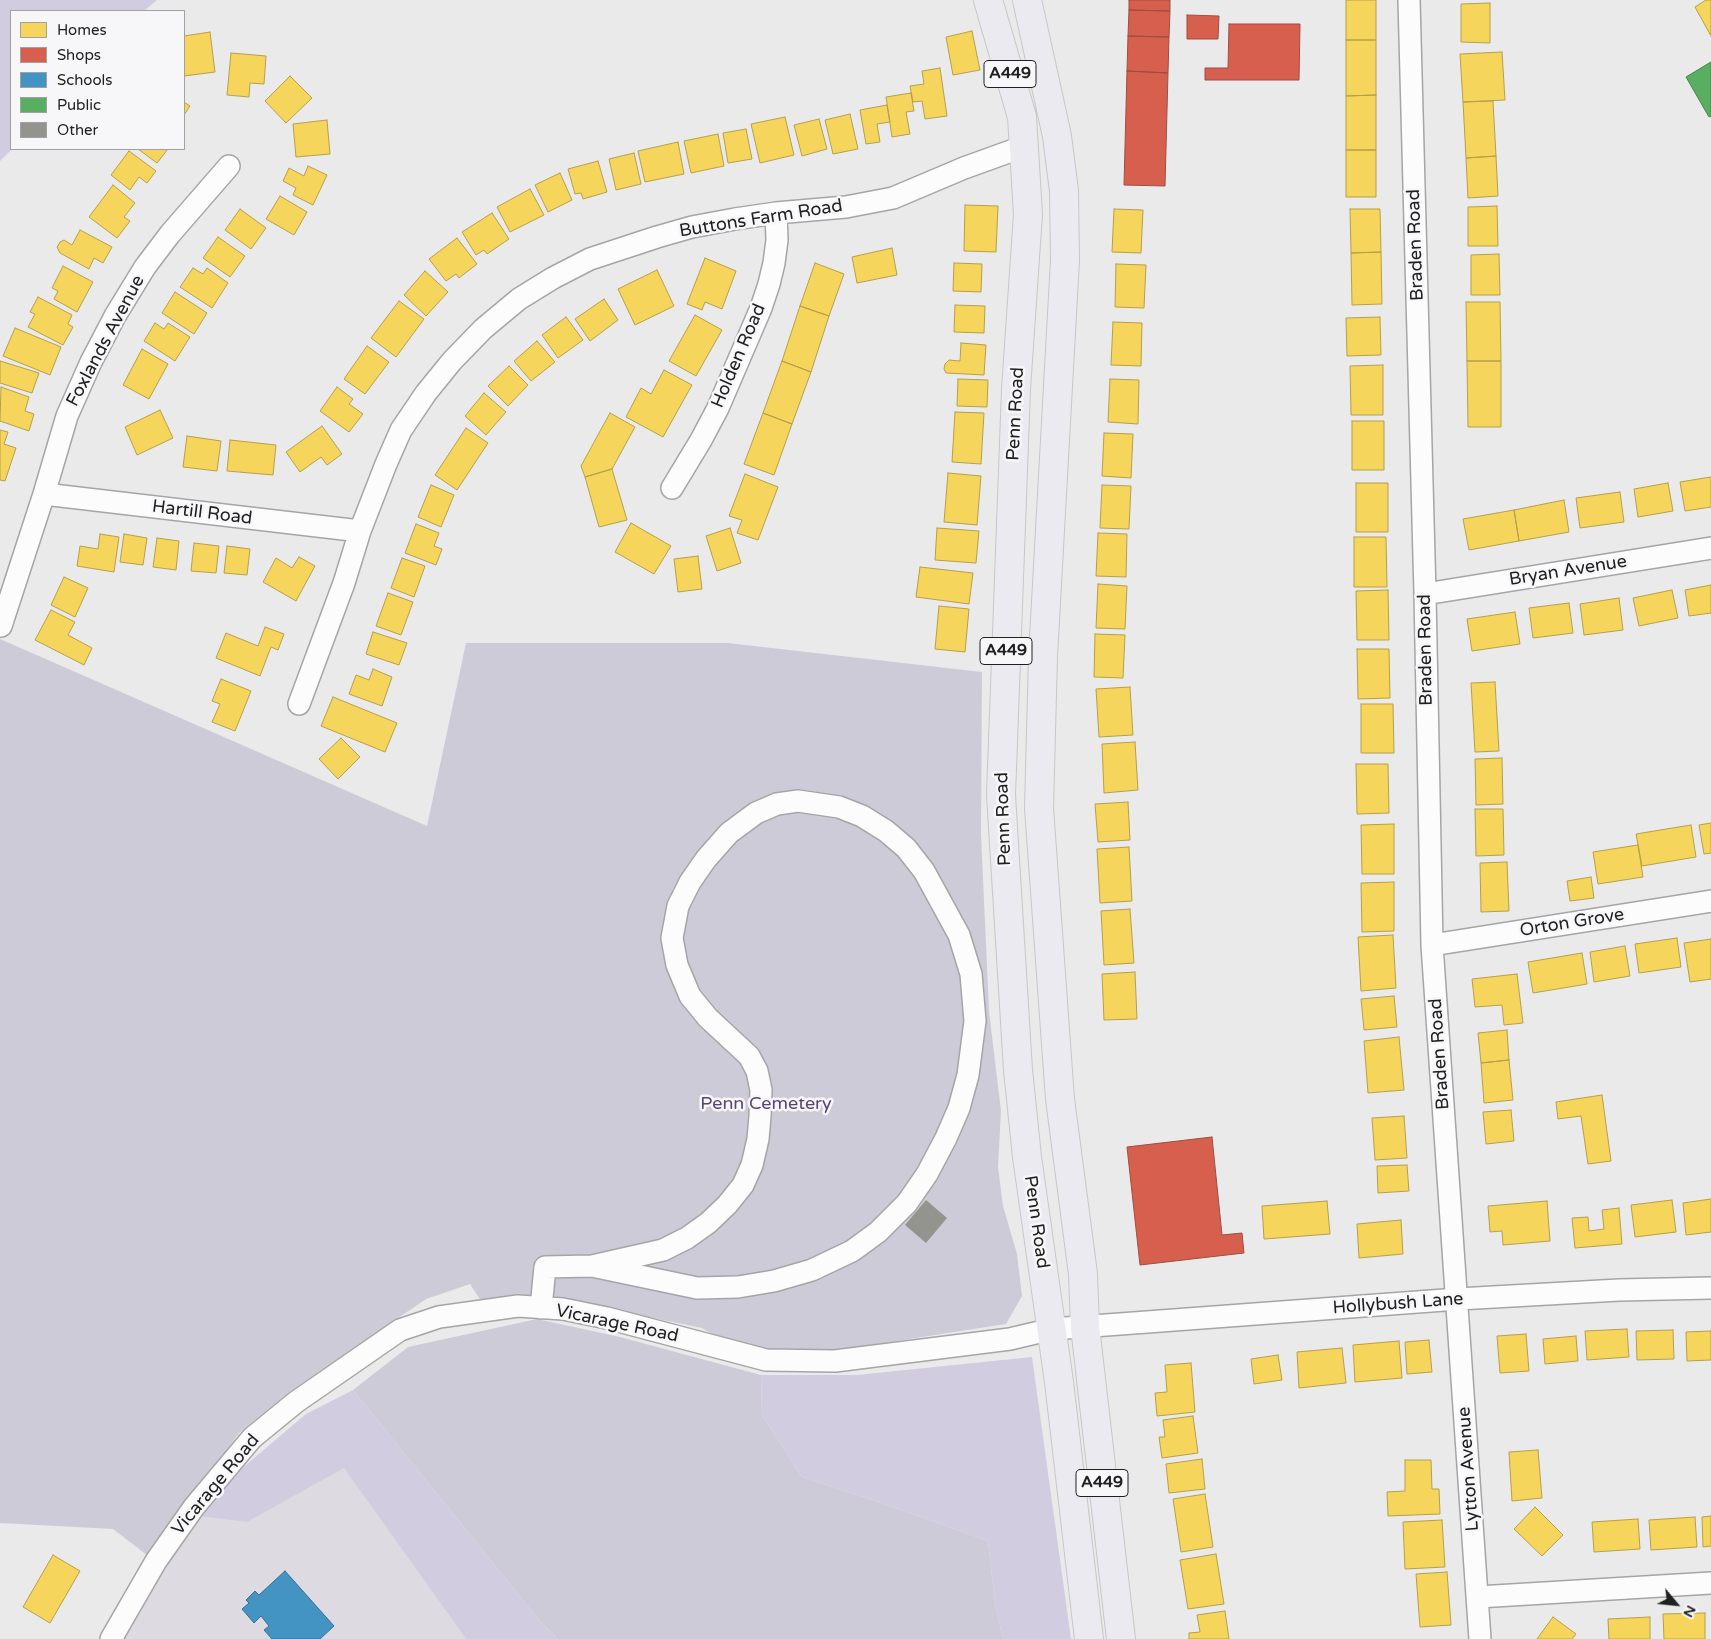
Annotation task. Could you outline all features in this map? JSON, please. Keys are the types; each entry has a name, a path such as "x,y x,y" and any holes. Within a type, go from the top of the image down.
{"highway":[{"name":"Penn Road","path":"988,0 1022,117 1028,214 1016,389 1001,795 1018,1070 1027,1157 1052,1329 1089,1639"},
{"name":"Penn Road","path":"1027,0 1053,114 1064,191 1065,260 1043,656 1039,808 1060,1099 1083,1274 1085,1328 1121,1639"}],"street":[{"name":"Braden Road","path":"1409,0 1425,594 1432,945 1458,1299"},
{"name":"Buttons Farm Road","path":"299,704 344,583 360,531 401,430 426,393 452,360 483,329 519,298 590,259 692,227 776,214 846,207 893,198 964,168 1025,146"},
{"name":"Foxlands Avenue","path":"1,626 67,416 91,362 115,316 145,267 170,234 229,166"},
{"name":"Holden Road","path":"672,488 718,408 758,316 774,263 777,240 776,214"},
{"name":"Hartill Road","path":"44,494 360,531"},
{"name":"Bryan Avenue","path":"1425,594 1711,548"},
{"path":"541,1308 545,1267 592,1266 663,1250 687,1238 708,1223 727,1205 743,1185 752,1165 758,1139 760,1116 761,1090 757,1071 749,1056 708,1018 690,996 677,965 672,938 678,906 690,882 706,858 729,833 756,813 777,804 798,801 839,807 862,816 886,831 906,848 924,871 960,935 971,974 975,1021 968,1075 959,1108 927,1174 907,1203 878,1232 852,1251 812,1270 774,1281 738,1287 696,1288 592,1266"},
{"name":"Orton Grove","path":"1432,945 1711,901"},
{"name":"Hollybush Lane","path":"1052,1329 1458,1299 1619,1290 1711,1288"},
{"name":"Lytton Avenue","path":"1458,1299 1480,1639"},
{"name":"Vicarage Road","path":"111,1639 156,1560 194,1507 252,1438 296,1402 400,1330 439,1317 518,1306 563,1309 607,1318 766,1360 835,1361 1010,1339 1052,1329"},
{"path":"1478,1597 1711,1583"}],"shaded area":[{"path":"0,0 157,0 145,10 10,10 11,150 0,161"},
{"path":"1032,1357 1071,1639 1003,1639 995,1604 988,1541 802,1477 762,1415 761,1375 857,1375"},
{"path":"353,1390 539,1620 558,1639 466,1639 344,1468 247,1522 200,1516 226,1482 306,1414"},
{"path":"306,1414 466,1639 119,1639 170,1553 226,1482"}],"green space":[{"name":"Penn Cemetery","path":"0,639 427,826 466,643 728,643 982,672 981,834 989,1011 1001,1111 998,1167 1003,1206 1017,1254 1022,1296 1006,1324 819,1353 766,1353 724,1341 702,1328 624,1312 483,1304 470,1284 426,1299 288,1393 239,1433 148,1556 113,1529 0,1523"},
{"path":"537,1319 620,1337 761,1375 762,1415 802,1477 988,1541 995,1604 1003,1639 558,1639 539,1620 353,1390 408,1347"}],"building: Homes":[{"path":"1346,0 1376,0 1376,40 1346,40"},
{"path":"1706,0 1711,0 1711,36 1695,7"},
{"path":"1490,3 1490,43 1461,42 1461,4"},
{"path":"972,31 980,70 953,75 946,37"},
{"path":"210,32 215,72 185,76 185,36"},
{"path":"1346,40 1376,40 1376,95 1346,96"},
{"path":"1502,52 1505,100 1463,102 1460,54"},
{"path":"231,53 266,56 264,84 250,83 249,97 227,95"},
{"path":"940,68 947,116 925,119 922,101 913,102 910,86 924,84 922,71"},
{"path":"290,76 312,98 286,123 265,101"},
{"path":"911,93 914,111 906,112 910,134 892,137 886,97"},
{"path":"1376,95 1376,150 1346,150 1346,96"},
{"path":"1493,101 1496,156 1466,158 1463,102"},
{"path":"185,103 190,106 185,114"},
{"path":"887,105 890,122 877,124 880,142 866,144 860,110"},
{"path":"850,114 858,149 833,154 825,120"},
{"path":"785,117 794,155 760,163 751,124"},
{"path":"819,119 827,149 802,156 794,125"},
{"path":"327,120 330,154 296,157 293,124"},
{"path":"746,129 752,159 728,163 723,133"},
{"path":"718,134 724,166 691,173 684,141"},
{"path":"678,142 684,174 645,182 638,151"},
{"path":"139,150 167,150 157,163"},
{"path":"1346,150 1376,150 1376,197 1346,197"},
{"path":"129,151 156,171 147,183 139,177 130,190 111,175"},
{"path":"634,153 641,184 616,190 609,159"},
{"path":"1496,156 1498,196 1468,198 1466,158"},
{"path":"598,161 607,192 583,199 581,193 575,194 568,169"},
{"path":"308,166 327,175 313,205 293,195 296,188 283,181 289,168 304,176"},
{"path":"560,173 572,200 548,212 535,185"},
{"path":"113,185 135,203 124,217 130,221 117,238 89,217"},
{"path":"530,189 544,215 510,232 497,207"},
{"path":"280,196 307,212 294,235 266,219"},
{"path":"965,205 998,206 996,252 964,251"},
{"path":"1497,206 1498,246 1468,246 1468,207"},
{"path":"240,209 266,228 251,249 225,230"},
{"path":"1114,209 1143,210 1141,253 1112,252"},
{"path":"1350,209 1380,209 1381,252 1351,253"},
{"path":"492,213 509,239 487,254 484,250 476,255 462,232"},
{"path":"80,230 112,247 103,263 94,258 89,269 60,253 57,247 60,242 64,240 72,245"},
{"path":"218,237 245,256 230,277 203,258"},
{"path":"457,238 477,264 459,278 456,274 446,281 429,259"},
{"path":"892,248 897,275 857,283 852,257"},
{"path":"1381,252 1382,304 1352,305 1351,253"},
{"path":"1499,254 1500,295 1471,295 1471,255"},
{"path":"705,258 736,271 722,309 705,302 702,310 687,304"},
{"path":"815,263 844,274 829,316 800,306"},
{"path":"954,263 982,264 981,292 953,291"},
{"path":"1116,264 1146,265 1144,308 1115,307"},
{"path":"63,266 93,282 77,312 54,299 58,291 52,288"},
{"path":"193,268 203,274 207,268 228,283 212,308 180,287"},
{"path":"657,270 674,306 635,325 618,289"},
{"path":"425,271 448,292 426,316 404,295"},
{"path":"175,292 207,313 194,334 162,313"},
{"path":"38,297 72,315 68,324 73,327 63,345 28,327 35,314 30,312"},
{"path":"604,299 618,320 590,341 575,319"},
{"path":"399,301 424,319 396,357 371,338"},
{"path":"1466,302 1500,302 1501,361 1467,361"},
{"path":"955,305 985,306 984,333 954,332"},
{"path":"800,306 829,316 811,372 782,361"},
{"path":"695,315 722,330 696,376 669,361"},
{"path":"566,317 583,340 558,358 542,335"},
{"path":"1380,317 1381,355 1347,356 1346,318"},
{"path":"1113,322 1142,323 1141,366 1111,365"},
{"path":"155,323 164,329 168,323 190,337 175,361 144,341"},
{"path":"15,328 61,347 50,375 3,356"},
{"path":"537,341 555,362 531,381 514,361"},
{"path":"961,343 986,345 984,375 946,373 944,369 945,364 949,360 960,361"},
{"path":"367,346 389,362 365,394 344,379"},
{"path":"142,349 168,364 149,399 123,385"},
{"path":"0,361 39,373 32,393 0,383"},
{"path":"782,361 811,372 792,424 763,413"},
{"path":"1467,361 1501,361 1501,427 1468,427"},
{"path":"1383,365 1383,415 1351,415 1350,366"},
{"path":"509,366 528,385 508,406 488,386"},
{"path":"664,370 692,385 663,437 626,417 641,388 651,394"},
{"path":"958,379 988,380 987,407 957,406"},
{"path":"1110,379 1139,380 1138,424 1108,422"},
{"path":"1,387 29,397 25,411 34,414 29,431 0,421"},
{"path":"337,387 353,399 349,404 363,414 349,432 320,411"},
{"path":"484,393 506,412 486,435 465,416"},
{"path":"160,410 173,438 137,455 125,427"},
{"path":"955,412 984,413 981,464 952,462"},
{"path":"610,413 635,427 612,469 585,477 581,466"},
{"path":"763,413 792,424 774,475 744,464"},
{"path":"1352,421 1384,421 1384,470 1352,470"},
{"path":"322,426 342,454 327,465 321,457 300,472 286,452"},
{"path":"466,428 488,443 457,490 435,475"},
{"path":"0,430 8,432 4,444 16,448 5,481 0,480"},
{"path":"1104,433 1133,434 1131,478 1102,476"},
{"path":"187,436 221,441 217,471 183,467"},
{"path":"230,440 276,445 273,475 227,471"},
{"path":"612,469 627,520 599,527 585,477"},
{"path":"948,473 981,476 977,525 944,522"},
{"path":"745,474 778,487 758,540 737,533 742,520 729,516"},
{"path":"1711,477 1711,507 1685,511 1680,482"},
{"path":"1356,483 1388,483 1388,532 1356,532"},
{"path":"1668,483 1673,511 1638,517 1634,489"},
{"path":"431,485 454,495 441,527 418,517"},
{"path":"1102,485 1131,486 1129,529 1100,528"},
{"path":"1620,492 1624,522 1580,528 1576,498"},
{"path":"1564,500 1569,532 1519,541 1514,510"},
{"path":"1514,510 1519,541 1469,550 1463,519"},
{"path":"631,523 671,546 654,574 615,552"},
{"path":"416,524 439,533 434,546 442,549 436,565 405,553"},
{"path":"730,528 741,563 717,571 706,536"},
{"path":"937,528 979,531 976,563 935,560"},
{"path":"1098,533 1127,534 1126,577 1096,576"},
{"path":"100,534 119,537 114,572 77,566 80,546 98,549"},
{"path":"124,534 147,538 143,565 120,562"},
{"path":"1354,537 1386,537 1387,587 1354,587"},
{"path":"157,538 179,541 176,570 153,567"},
{"path":"194,543 219,546 216,573 191,571"},
{"path":"227,546 250,549 247,575 224,573"},
{"path":"698,556 702,589 678,592 674,559"},
{"path":"299,557 315,566 296,601 263,582 276,558 292,568"},
{"path":"402,558 425,566 414,597 391,588"},
{"path":"920,567 973,573 969,604 916,597"},
{"path":"64,577 88,588 75,617 51,605"},
{"path":"1098,584 1127,586 1125,629 1096,628"},
{"path":"1711,585 1711,613 1689,616 1685,590"},
{"path":"1388,590 1389,640 1357,640 1356,591"},
{"path":"1672,590 1678,618 1639,626 1633,598"},
{"path":"388,593 413,602 401,635 376,626"},
{"path":"1619,598 1623,630 1584,635 1580,604"},
{"path":"1569,603 1573,633 1533,638 1529,608"},
{"path":"939,606 969,609 965,652 935,649"},
{"path":"51,610 75,622 68,635 92,648 84,665 35,640"},
{"path":"1515,612 1520,644 1472,651 1467,619"},
{"path":"265,627 284,634 278,650 271,647 260,676 216,658 226,633 258,646"},
{"path":"373,632 407,643 399,665 366,654"},
{"path":"1095,634 1125,635 1123,678 1094,677"},
{"path":"1357,649 1389,649 1390,698 1358,699"},
{"path":"373,669 392,677 382,706 349,694 356,675 369,680"},
{"path":"221,679 251,691 235,731 212,722 220,704 212,701"},
{"path":"1495,682 1499,751 1475,752 1471,683"},
{"path":"1130,687 1133,735 1099,737 1096,689"},
{"path":"333,697 397,723 385,752 321,726"},
{"path":"1361,704 1393,704 1394,753 1361,753"},
{"path":"341,738 360,757 338,779 319,759"},
{"path":"1135,742 1138,790 1104,793 1102,744"},
{"path":"1502,758 1503,804 1476,805 1475,759"},
{"path":"1356,764 1388,764 1389,813 1357,814"},
{"path":"1128,802 1130,840 1098,842 1095,804"},
{"path":"1475,809 1503,809 1504,855 1476,856"},
{"path":"1711,823 1711,853 1704,854 1699,825"},
{"path":"1394,824 1394,874 1362,874 1361,825"},
{"path":"1691,825 1696,857 1642,866 1636,834"},
{"path":"1638,845 1643,877 1598,884 1593,852"},
{"path":"1129,847 1132,901 1100,903 1097,849"},
{"path":"1507,862 1509,911 1481,912 1480,863"},
{"path":"1591,877 1594,898 1570,901 1567,881"},
{"path":"1394,882 1394,931 1362,932 1361,883"},
{"path":"1130,909 1134,963 1104,965 1101,911"},
{"path":"1393,935 1396,988 1361,991 1358,937"},
{"path":"1677,938 1681,967 1639,973 1635,944"},
{"path":"1711,939 1711,979 1690,982 1684,943"},
{"path":"1625,946 1630,976 1594,982 1590,952"},
{"path":"1582,953 1587,984 1533,993 1528,962"},
{"path":"1135,972 1137,1019 1104,1020 1102,974"},
{"path":"1517,974 1523,1023 1504,1025 1502,1005 1475,1007 1472,979"},
{"path":"1394,996 1397,1027 1364,1030 1361,999"},
{"path":"1507,1030 1509,1060 1481,1063 1478,1033"},
{"path":"1399,1037 1404,1090 1368,1093 1364,1041"},
{"path":"1509,1060 1513,1100 1484,1103 1481,1063"},
{"path":"1602,1095 1611,1161 1588,1164 1581,1116 1558,1119 1556,1102"},
{"path":"1511,1110 1514,1141 1486,1144 1483,1112"},
{"path":"1404,1116 1407,1158 1375,1160 1372,1118"},
{"path":"1407,1165 1409,1191 1378,1193 1377,1166"},
{"path":"1711,1199 1711,1232 1686,1235 1683,1203"},
{"path":"1672,1200 1676,1232 1635,1237 1631,1205"},
{"path":"1327,1201 1330,1234 1264,1239 1262,1206"},
{"path":"1547,1201 1550,1241 1503,1245 1502,1231 1490,1232 1488,1206"},
{"path":"1619,1208 1622,1244 1575,1248 1572,1218 1588,1217 1589,1231 1604,1229 1602,1210"},
{"path":"1401,1220 1403,1254 1359,1258 1357,1224"},
{"path":"1627,1329 1629,1357 1587,1360 1585,1331"},
{"path":"1673,1330 1674,1359 1637,1360 1636,1331"},
{"path":"1711,1331 1711,1360 1687,1361 1686,1332"},
{"path":"1526,1334 1529,1371 1500,1373 1497,1336"},
{"path":"1576,1336 1578,1361 1545,1364 1543,1339"},
{"path":"1429,1340 1432,1372 1407,1374 1405,1342"},
{"path":"1399,1341 1402,1378 1355,1382 1353,1345"},
{"path":"1342,1348 1346,1383 1299,1388 1297,1352"},
{"path":"1278,1355 1282,1380 1254,1384 1251,1359"},
{"path":"1191,1363 1195,1412 1157,1416 1155,1393 1167,1392 1165,1365"},
{"path":"1193,1416 1198,1453 1162,1458 1159,1437 1165,1437 1163,1420"},
{"path":"1538,1450 1542,1498 1512,1501 1509,1452"},
{"path":"1202,1459 1205,1489 1169,1493 1166,1464"},
{"path":"1405,1460 1431,1460 1432,1489 1439,1489 1440,1514 1388,1516 1387,1492 1405,1491"},
{"path":"1205,1494 1213,1547 1181,1552 1173,1499"},
{"path":"1535,1507 1563,1535 1542,1556 1514,1529"},
{"path":"1711,1516 1711,1546 1703,1547 1702,1517"},
{"path":"1695,1517 1697,1547 1651,1550 1649,1520"},
{"path":"1638,1519 1640,1549 1594,1552 1592,1522"},
{"path":"1442,1520 1445,1567 1405,1569 1403,1522"},
{"path":"1216,1554 1224,1604 1188,1609 1180,1560"},
{"path":"53,1555 80,1571 50,1623 23,1607"},
{"path":"1447,1572 1451,1625 1420,1627 1416,1574"},
{"path":"1225,1611 1229,1639 1189,1639 1189,1633 1200,1632 1197,1615"},
{"path":"1705,1613 1705,1639 1664,1639 1663,1614"},
{"path":"1553,1617 1576,1634 1572,1639 1537,1639"},
{"path":"1650,1617 1650,1639 1609,1639 1608,1619"}],"building: Shops":[{"path":"1129,0 1170,0 1170,11 1129,10"},
{"path":"1129,10 1170,11 1169,37 1128,36"},
{"path":"1187,15 1219,16 1218,39 1187,39"},
{"path":"1229,24 1300,24 1299,80 1205,80 1205,68 1228,68"},
{"path":"1128,36 1169,37 1168,73 1127,71"},
{"path":"1127,71 1168,73 1165,186 1124,185"},
{"path":"1212,1137 1222,1235 1242,1233 1244,1253 1140,1265 1127,1147"}],"building: Schools":[{"path":"285,1571 334,1626 320,1639 272,1639 264,1630 269,1626 261,1616 254,1623 242,1609 249,1603 246,1600 255,1591 259,1595"}],"building: Public":[{"path":"1711,62 1711,116 1709,117 1686,77"}],"building: Other":[{"path":"926,1200 947,1218 926,1243 905,1225"}]}
